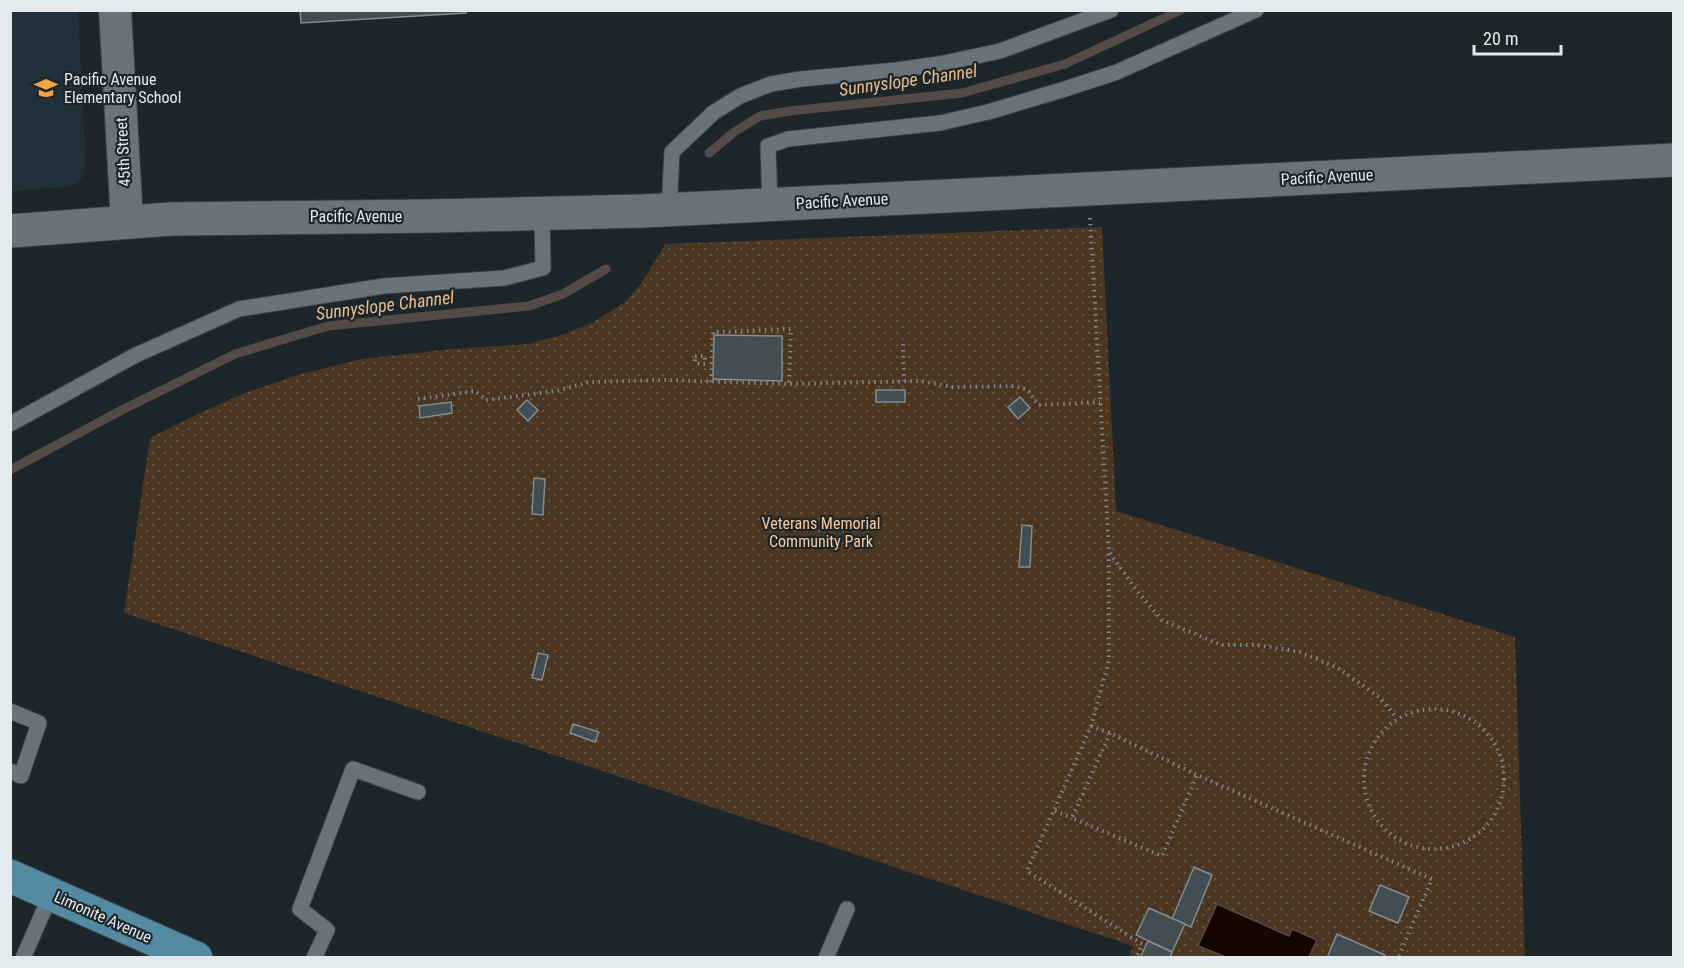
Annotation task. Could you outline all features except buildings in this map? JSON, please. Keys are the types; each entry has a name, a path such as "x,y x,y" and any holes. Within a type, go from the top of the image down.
{"main road":[{"name":"Limonite Avenue","path":"10,876 196,957"}],"street":[{"name":"45th Street","path":"115,10 127,222"},
{"name":"Pacific Avenue","path":"10,231 182,218 432,216 669,209 1674,160"}],"lane":[{"path":"669,209 672,152 713,113 740,96 771,84 939,64 1000,51 1111,10"},
{"path":"770,204 768,146 788,139 939,123 988,112 1117,72 1256,10"},
{"path":"10,424 136,355 238,309 384,286 504,278 543,268 542,213"},
{"path":"10,711 39,723 21,776 10,771"},
{"path":"314,957 327,930 300,909 353,769 418,792"},
{"path":"23,957 51,894"},
{"path":"826,957 847,909"}],"path":[{"path":"1090,211 1109,552 1109,660 1091,726 1027,871 1142,944 1136,957"},
{"path":"711,382 713,332 791,329 789,384"},
{"path":"903,344 904,381"},
{"path":"418,399 476,391 486,399 556,391 590,381 665,380 789,384 921,381 953,387 1017,386 1028,390 1038,405 1100,402"},
{"path":"1109,552 1137,591 1162,620 1221,645 1256,645 1300,652 1338,668 1379,697 1397,718"},
{"path":"1423,709 1452,710 1479,724 1498,747 1505,776 1501,805 1485,830 1460,846 1431,851 1402,843 1378,824 1365,798 1363,768 1374,740 1397,718 1423,709"},
{"path":"1091,726 1432,879 1398,957"},
{"path":"1072,818 1110,734"},
{"path":"1055,811 1161,856 1197,775"}],"shaded area":[{"name":"Pacific Avenue Elementary School","path":"11,10 78,11 86,166 84,175 69,187 11,191"},
{"path":"1217,904 1289,936 1292,929 1317,940 1309,957 1226,957 1198,946"}],"green space":[{"name":"Veterans Memorial Community Park","path":"1102,227 1116,511 1515,637 1525,957 1129,957 1133,946 124,613 150,438 245,393 298,375 362,359 451,349 528,344 562,335 592,323 625,302 640,285 665,244"}],"waterway":[{"name":"Sunnyslope Channel","path":"709,153 734,132 760,116 962,93 1065,64 1181,10"},
{"name":"Sunnyslope Channel","path":"10,470 120,411 235,354 328,326 529,306 563,294 606,269"}],"place":[{"name":"Pacific Avenue Elementary School","path":"46,88"}]}
